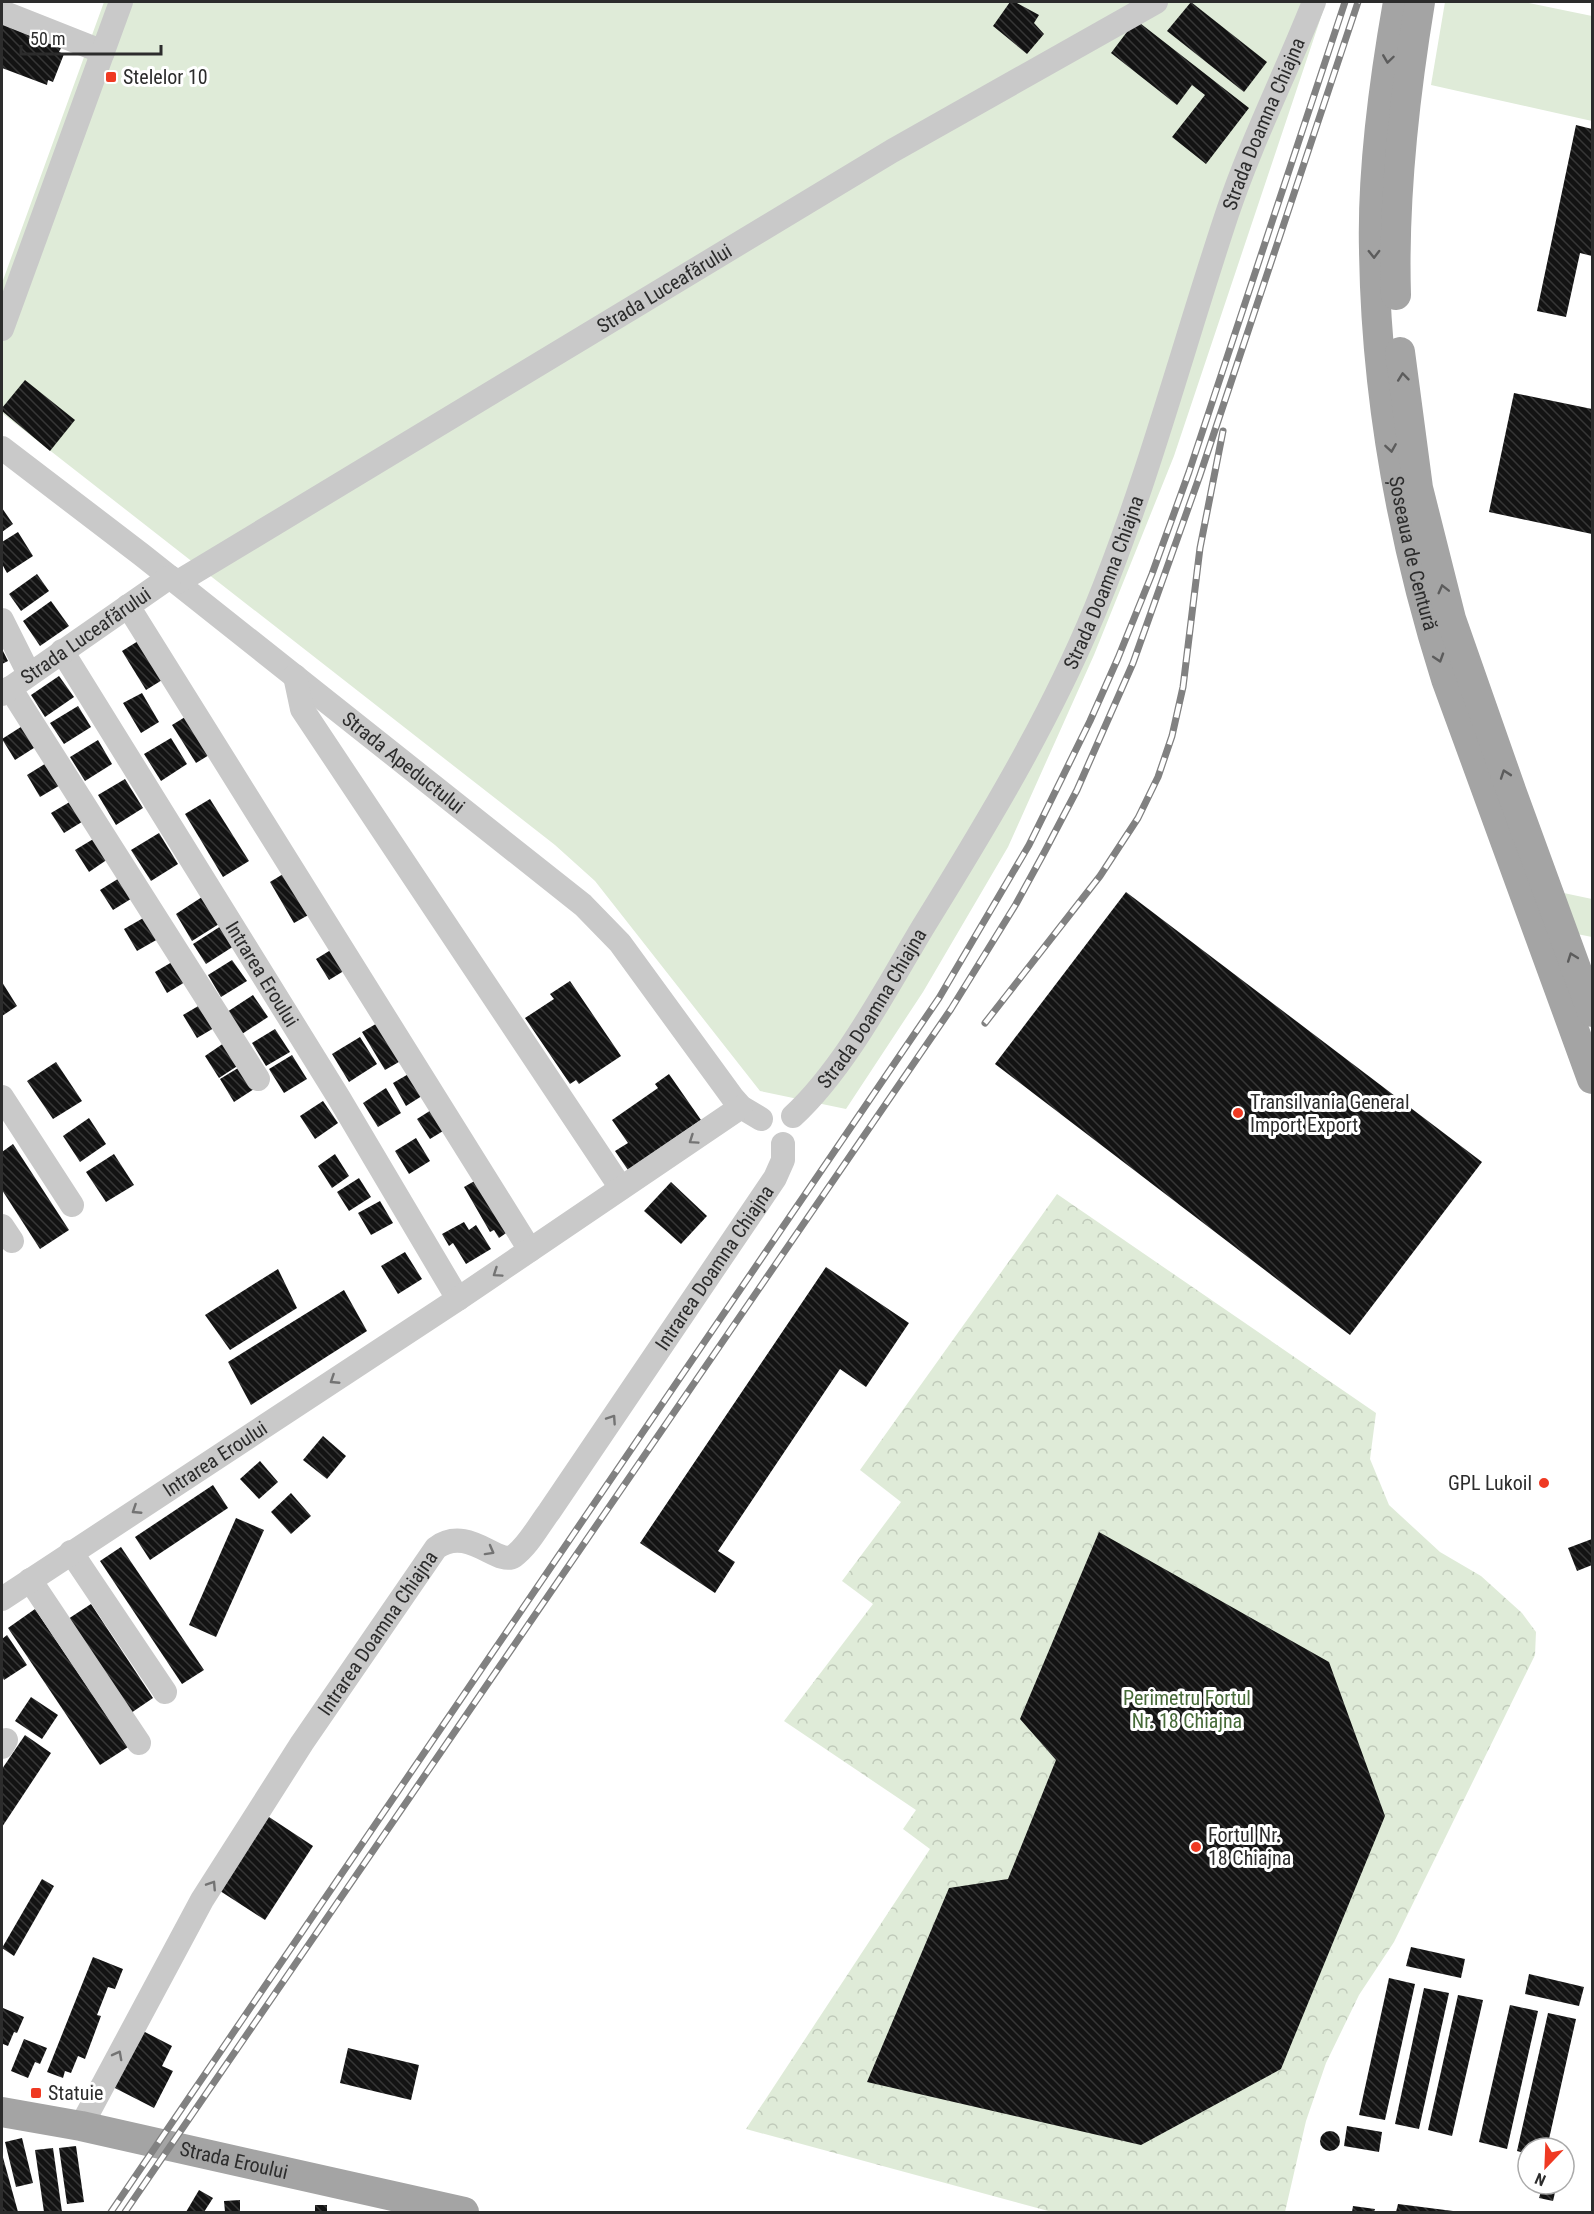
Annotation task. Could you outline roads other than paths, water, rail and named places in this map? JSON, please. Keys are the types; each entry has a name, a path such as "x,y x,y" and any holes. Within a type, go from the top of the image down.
{"main road":[{"name":"Șoseaua de Centură","path":"1398,2 1384,88 1374,249 1385,411 1402,516 1446,679 1593,1079"},
{"name":"Șoseaua de Centură","path":"1420,2 1401,144 1395,246 1396,305 1403,383 1418,488 1451,619 1512,794 1593,1012"},
{"name":"Strada Eroului","path":"2,2112 81,2126 464,2212"}],"street":[{"path":"2,329 121,2"},
{"name":"Strada Luceafărului","path":"14,685 128,606 892,151 1156,2"},
{"name":"Strada Doamna Chiajna","path":"793,1116 822,1085 876,1005 980,833 1029,745 1095,611 1142,482 1227,212 1314,2"},
{"path":"2,12 103,52"},
{"name":"Strada Apeductului","path":"2,448 174,580 583,905 604,924 627,951 751,1113"},
{"path":"128,606 530,1250"},
{"path":"2,620 14,685 258,1079"},
{"name":"Intrarea Eroului","path":"62,651 339,1098 458,1299"},
{"path":"294,676 302,709 621,1188"},
{"path":"2,1097 72,1205"},
{"path":"784,1109 793,1116 796,1121 795,1133 788,1142 783,1144 771,1143 763,1136 751,1113 784,1109"},
{"name":"Intrarea Eroului","path":"2,1599 458,1299 621,1188 751,1113"},
{"name":"Intrarea Doamna Chiajna","path":"81,2126 202,1900 302,1743 436,1548 444,1542 471,1542 505,1558 511,1558 523,1547 775,1178 783,1160 783,1144"},
{"path":"71,1552 165,1692"},
{"path":"30,1580 139,1743"}],"railway":[{"path":"111,2212 939,998 1029,845 1090,721 1152,574 1189,472 1345,2"},
{"path":"125,2212 951,1009 1016,904 1077,790 1133,663 1200,475 1358,2"},
{"path":"985,1023 1100,876 1138,818 1158,777 1172,736 1183,687 1200,548 1223,431"}],"place":[{"name":"Stelelor 10","path":"111,77"},
{"name":"Transilvania General Import Export","path":"1238,1113"},
{"name":"GPL Lukoil","path":"1544,1483"},
{"name":"Fortul Nr. 18 Chiajna","path":"1196,1847"},
{"name":"Statuie","path":"36,2093"}],"park label":[{"name":"Perimetru Fortul Nr. 18 Chiajna","path":"1187,1710"}]}
